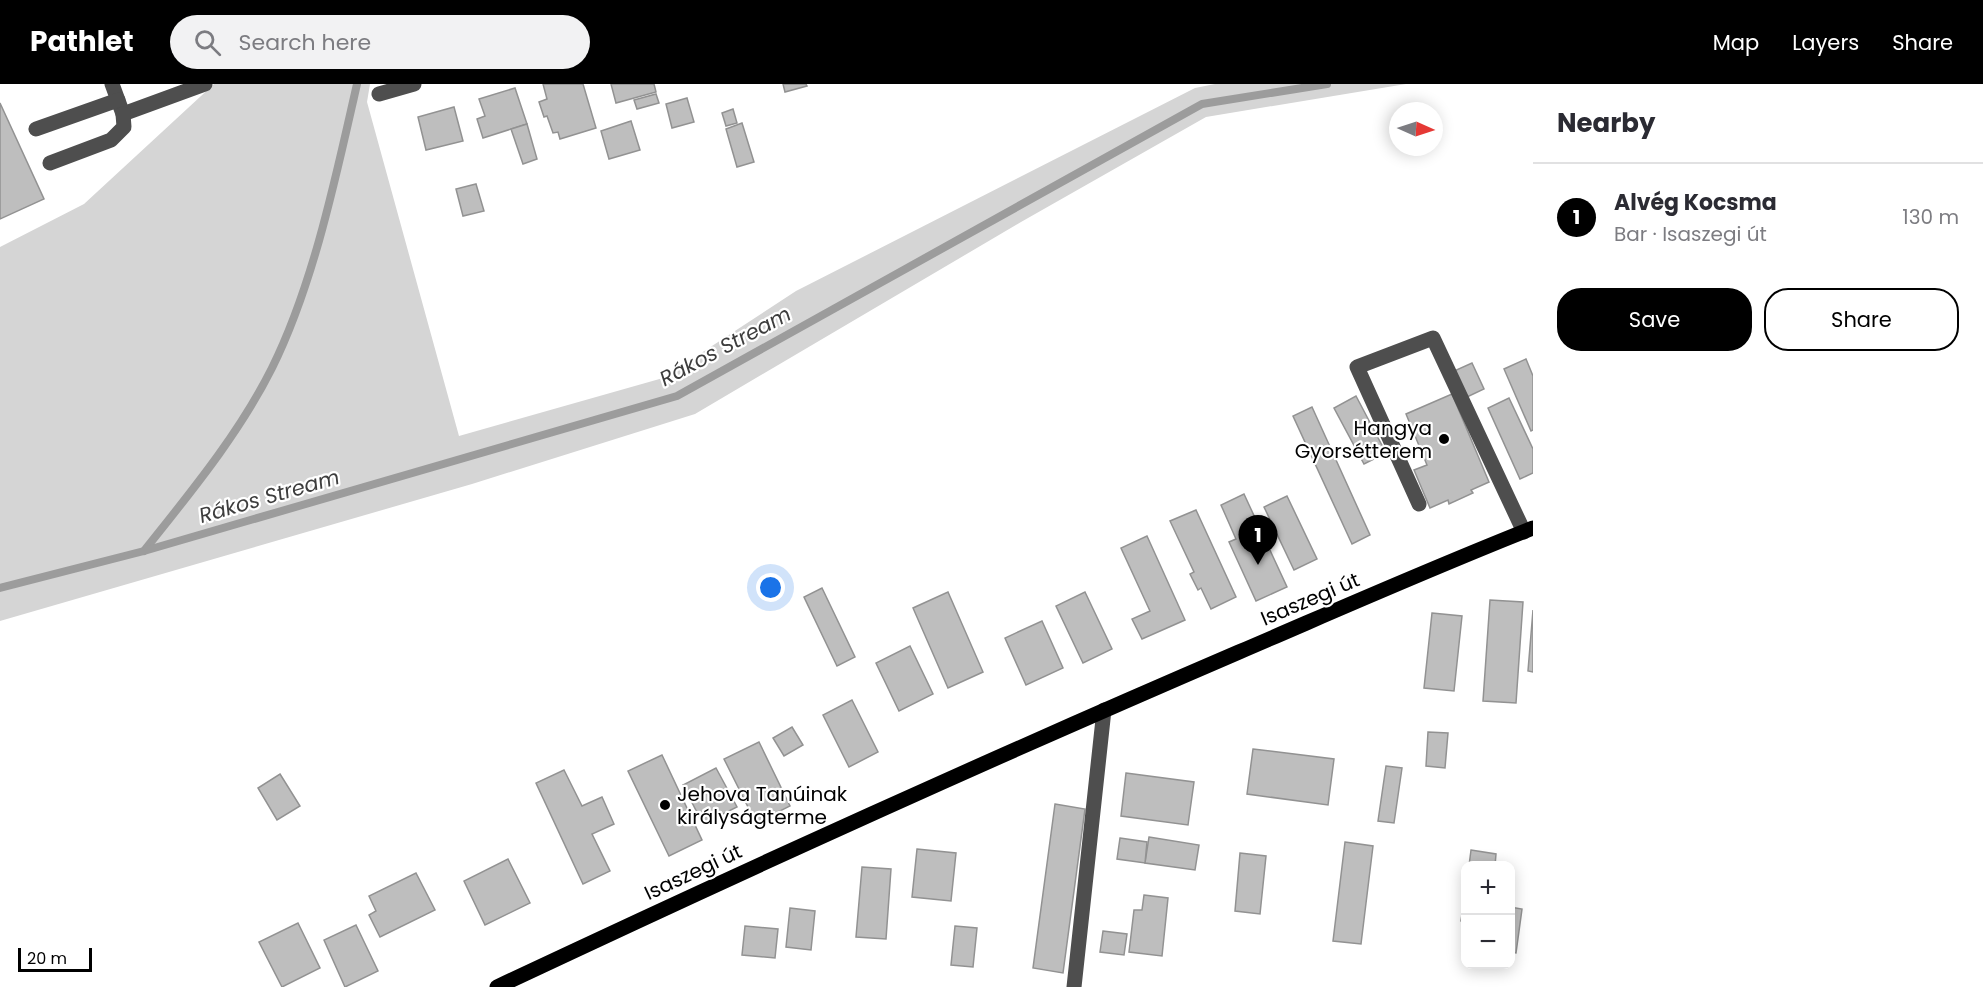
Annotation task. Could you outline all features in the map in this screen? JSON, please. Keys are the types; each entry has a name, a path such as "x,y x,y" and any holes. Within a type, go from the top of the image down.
{"main road":[{"name":"Isaszegi út","path":"497,987 722,881 1104,710 1528,530"}],"street":[{"path":"50,163 111,140 124,127 112,84"},
{"path":"36,129 205,84"},
{"path":"379,94 414,84"},
{"path":"1419,504 1357,367 1433,338 1528,530"},
{"path":"1074,987 1104,710"}],"shaded area":[{"path":"214,84 370,84 367,102 459,436 663,378 796,291 1195,88 1215,84 1406,84 1206,117 1021,222 695,414 472,484 0,621 0,247 84,204"}],"building":[{"path":"543,84 583,84 596,128 560,139 558,132 553,133 539,102 547,99"},
{"path":"611,84 654,84 656,92 616,103"},
{"path":"783,84 806,84 807,86 785,92"},
{"path":"515,88 527,124 483,138 477,119 485,116 479,99"},
{"path":"656,94 659,103 637,109 634,100"},
{"path":"687,98 694,122 672,128 666,104"},
{"path":"0,103 44,199 0,219"},
{"path":"454,107 463,141 426,150 418,117"},
{"path":"733,109 737,123 726,126 722,113"},
{"path":"631,121 640,150 609,159 601,131"},
{"path":"742,123 754,162 737,167 726,129"},
{"path":"527,124 537,159 523,164 511,129"},
{"path":"476,184 484,211 463,216 456,189"},
{"path":"1526,359 1533,376 1533,430 1531,431 1504,369"},
{"path":"1472,363 1484,389 1467,397 1454,371"},
{"name":"Hangya Gyorsétterem","path":"1452,394 1489,482 1471,490 1473,493 1449,504 1448,500 1430,508 1414,470 1427,465 1406,414"},
{"path":"1356,396 1386,453 1364,464 1334,408"},
{"path":"1509,398 1533,449 1533,473 1520,479 1488,408"},
{"path":"1312,407 1370,535 1352,544 1293,416"},
{"path":"1244,494 1287,587 1256,601 1229,542 1236,539 1221,505"},
{"path":"1287,496 1317,559 1294,570 1264,507"},
{"path":"1196,510 1236,597 1211,609 1201,588 1198,590 1190,574 1194,572 1170,521"},
{"path":"1147,536 1185,620 1142,639 1132,619 1150,611 1121,548"},
{"path":"822,588 855,657 837,666 804,597"},
{"path":"948,592 983,672 948,688 913,608"},
{"path":"1085,592 1112,649 1083,663 1056,606"},
{"path":"1490,600 1523,602 1516,703 1483,701"},
{"path":"1533,610 1533,672 1528,671"},
{"path":"1432,613 1462,616 1454,691 1424,688"},
{"path":"1042,621 1063,668 1026,685 1005,638"},
{"path":"910,646 933,694 899,711 876,663"},
{"path":"852,700 878,752 849,767 823,715"},
{"path":"792,727 803,745 784,756 773,738"},
{"path":"1428,732 1448,733 1445,768 1426,766"},
{"path":"759,742 790,806 756,823 724,759"},
{"path":"1253,749 1334,759 1328,805 1247,794"},
{"name":"Jehova Tanúinak királyságterme","path":"662,755 702,840 669,856 628,771"},
{"path":"1386,766 1402,768 1394,823 1378,821"},
{"path":"716,768 737,807 703,824 683,785"},
{"path":"564,770 582,806 602,797 614,824 592,834 610,871 583,884 536,783"},
{"path":"1126,773 1194,782 1188,825 1121,816"},
{"path":"280,774 300,806 277,820 258,788"},
{"path":"1055,804 1085,809 1063,973 1033,968"},
{"path":"1149,837 1199,845 1195,870 1145,863"},
{"path":"1120,838 1147,842 1145,863 1117,859"},
{"path":"1345,842 1373,846 1361,944 1333,941"},
{"path":"917,849 956,853 951,901 912,897"},
{"path":"1471,850 1496,854 1495,861 1470,861"},
{"path":"1240,853 1266,856 1260,914 1235,911"},
{"path":"508,859 530,903 485,925 464,881"},
{"path":"862,867 891,869 886,939 856,937"},
{"path":"416,873 435,910 380,937 369,915 376,911 369,896"},
{"path":"1144,895 1168,898 1162,956 1129,952 1134,910 1142,910"},
{"path":"790,908 815,911 811,950 786,947"},
{"path":"1515,908 1522,909 1515,953"},
{"path":"298,923 320,968 282,987 259,942"},
{"path":"356,925 378,971 345,987 324,940"},
{"path":"745,926 778,929 775,958 742,955"},
{"path":"955,926 977,928 973,967 951,965"},
{"path":"1103,931 1127,934 1124,955 1100,952"}],"waterway":[{"path":"144,551 229,440 272,368 287,335 312,265 357,84"},
{"name":"Rákos Stream","path":"0,588 144,551 677,396 1202,104 1327,84"}],"place":[{"name":"Hangya Gyorsétterem","path":"1444,439"},
{"name":"Alvég Kocsma","path":"1258,565"},
{"name":"Jehova Tanúinak királyságterme","path":"665,805"}]}
